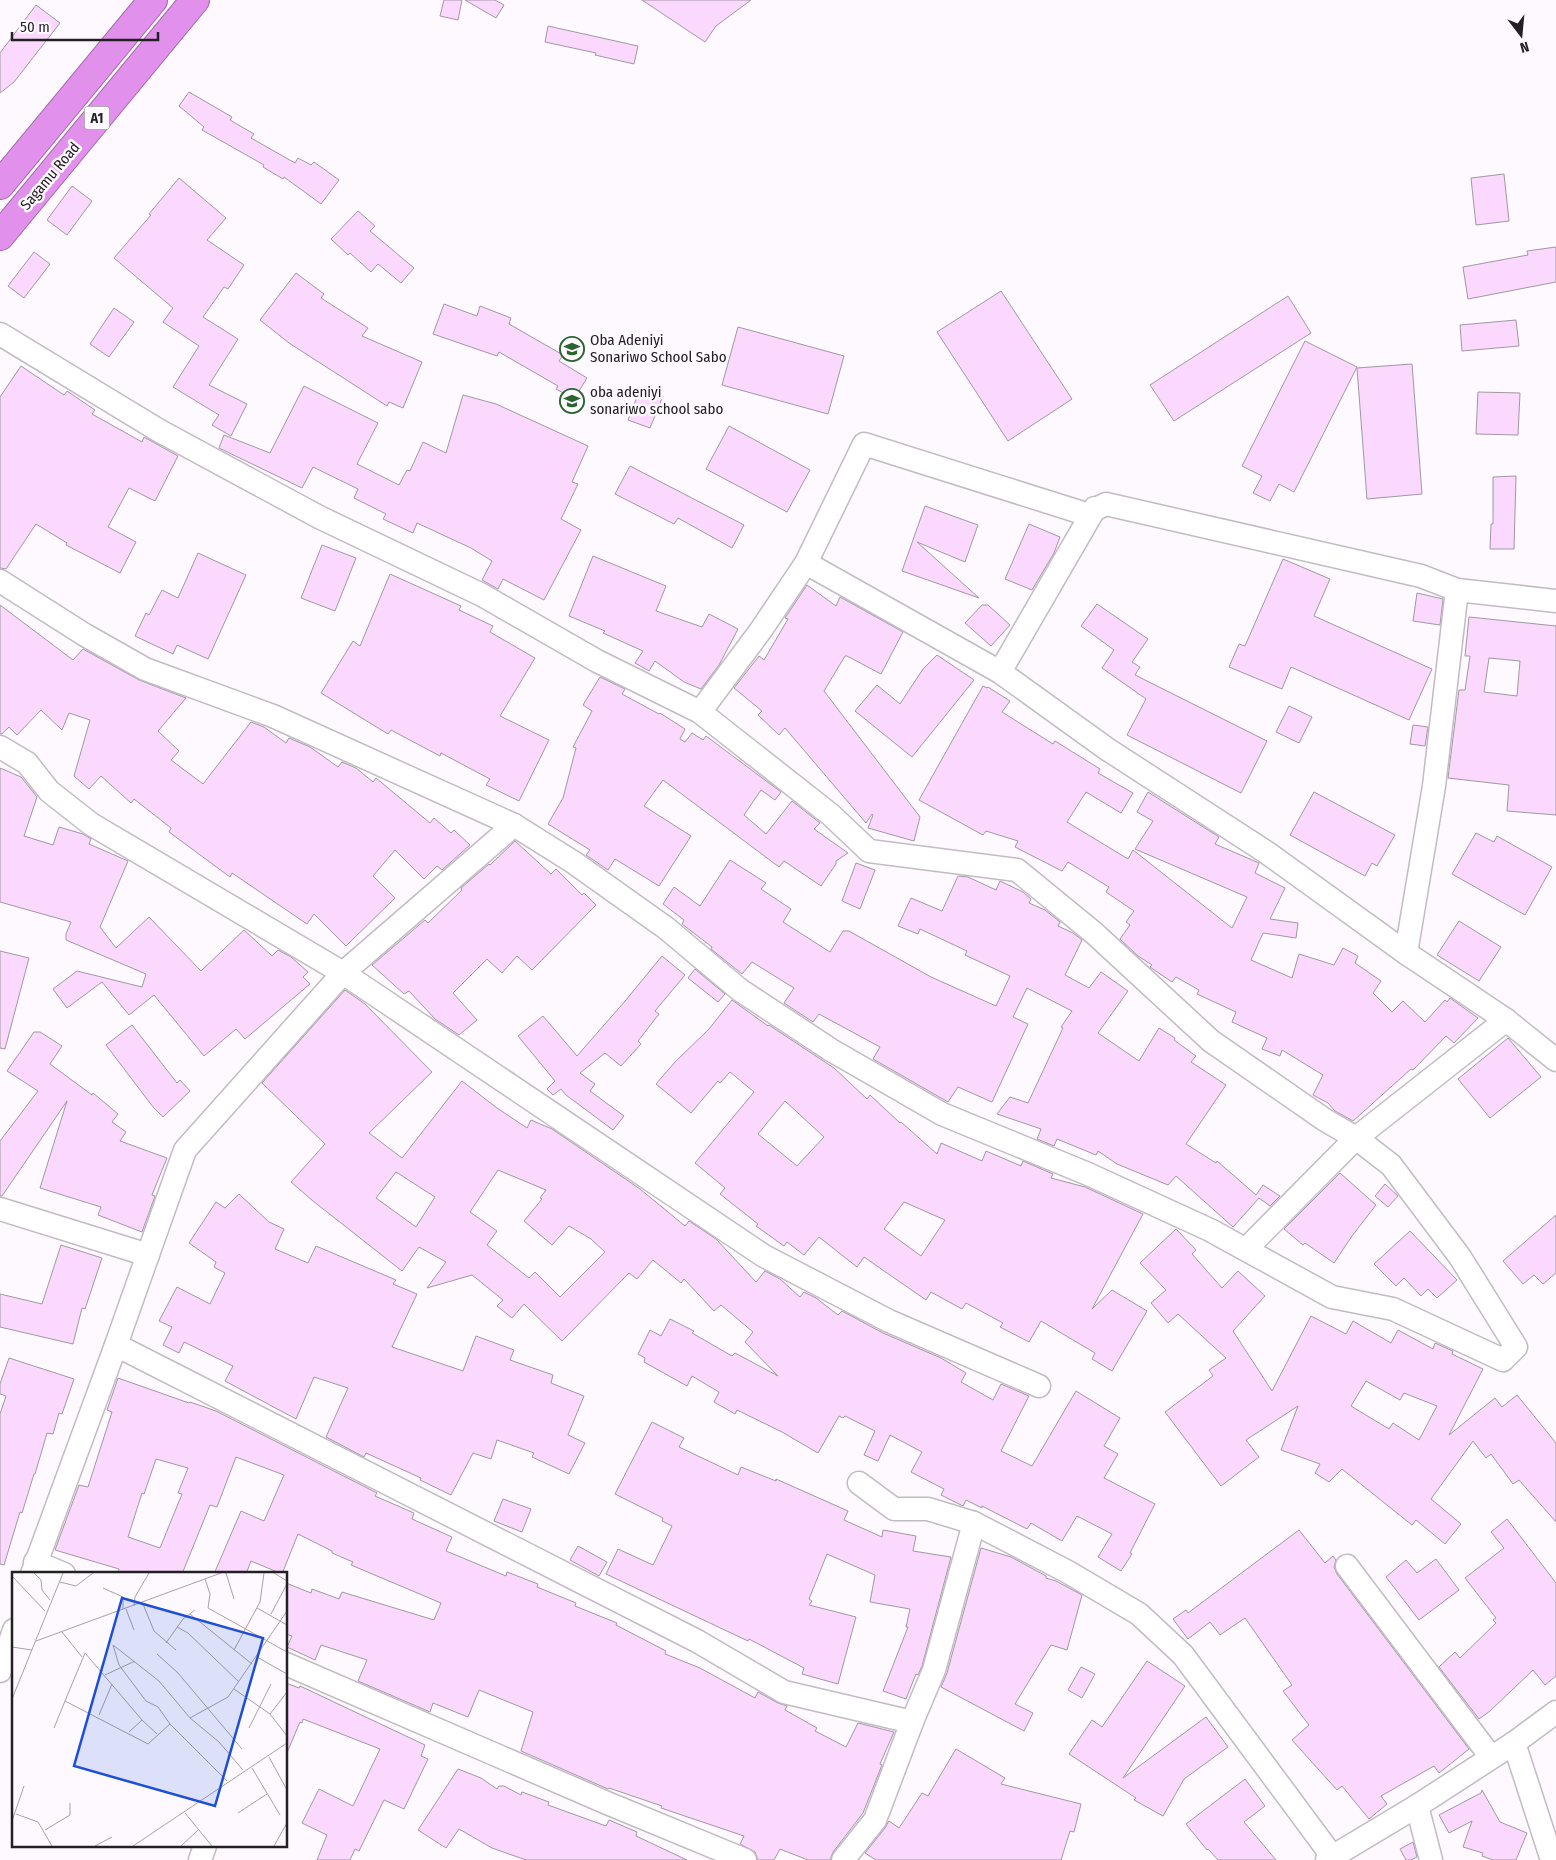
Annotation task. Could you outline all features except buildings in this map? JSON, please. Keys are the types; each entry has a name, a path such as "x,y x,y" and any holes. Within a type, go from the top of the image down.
{"highway":[{"name":"A1","path":"0,184 153,0"},
{"name":"Sagamu Road","path":"0,236 195,0"}],"street":[{"path":"0,334 158,430 319,517 482,595 597,661 700,712 831,815 869,850 1017,870 1094,933 1211,1041 1325,1120 1356,1138 1391,1165 1460,1256 1516,1347 1503,1360 1393,1309 1332,1297 1210,1230 1088,1174 942,1114 848,1060 740,990 666,928 573,862 514,826 273,716 145,669 85,635 0,581"},
{"path":"700,712 806,564 864,444 1086,514 1106,504 1421,576 1457,590 1556,601"},
{"path":"1000,672 1095,508"},
{"path":"806,564 1000,672 1107,749 1266,852 1406,953 1506,1020 1556,1060"},
{"path":"1406,953 1434,786 1457,590"},
{"path":"0,747 27,763 49,792 91,824 342,972 764,1256 889,1321 1039,1386"},
{"path":"54,1572 34,1568 185,1150 342,972 514,826"},
{"path":"1248,1250 1356,1138 1506,1020"},
{"path":"0,1209 148,1255"},
{"path":"116,1345 697,1641 784,1692 912,1722"},
{"path":"859,1483 894,1509 928,1509 974,1523 1068,1572 1139,1614 1183,1655 1330,1858 1417,1806 1514,1743 1556,1712"},
{"path":"842,1860 875,1820 934,1670 974,1523"},
{"path":"1347,1566 1491,1757"},
{"path":"0,1671 8,1639"},
{"path":"288,1665 607,1804 745,1860"},
{"path":"1514,1743 1552,1860"},
{"path":"1417,1806 1431,1860"},
{"path":"200,1860 204,1848"}],"place":[{"name":"Oba Adeniyi Sonariwo School Sabo","path":"572,349"},
{"name":"oba adeniyi sonariwo school sabo","path":"572,401"}]}
